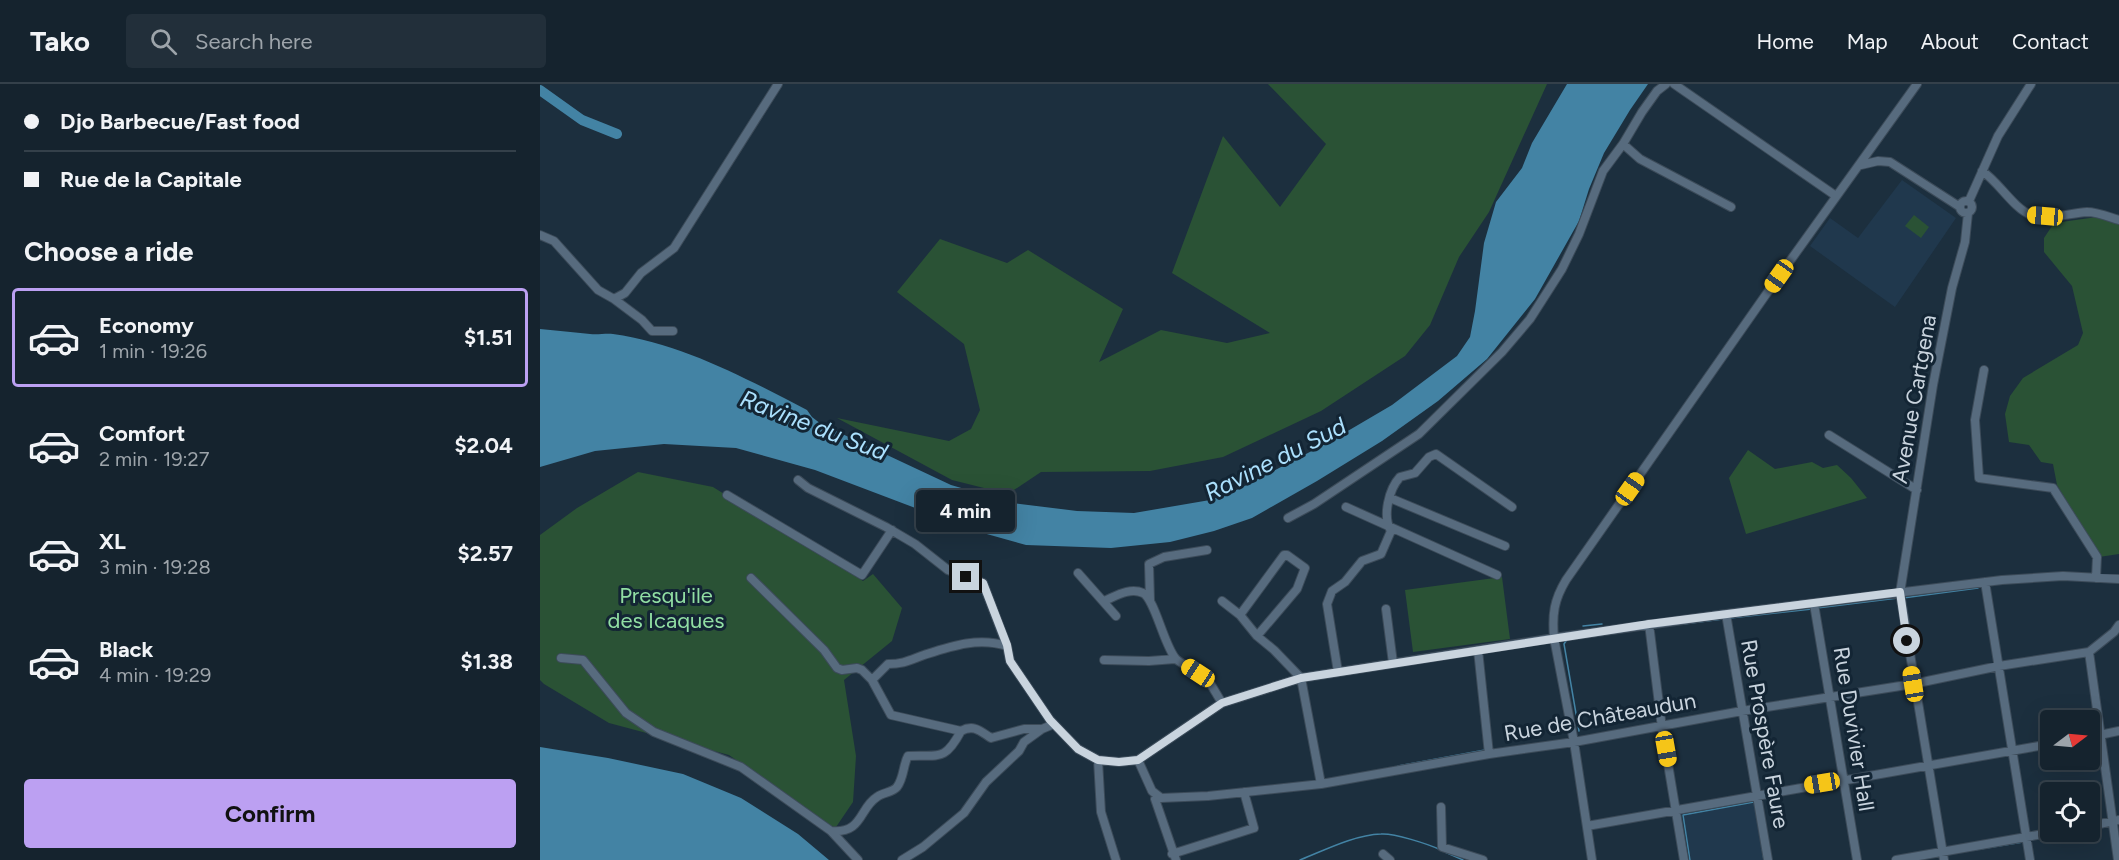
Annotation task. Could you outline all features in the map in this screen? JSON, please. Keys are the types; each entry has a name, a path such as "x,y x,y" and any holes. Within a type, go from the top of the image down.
{"street":[{"path":"614,299 625,293 641,273 674,248 778,84"},
{"path":"1288,518 1314,504 1419,435 1502,352 1530,319 1562,269 1579,234 1603,171 1623,144 1642,111 1666,84"},
{"path":"1674,84 1836,196"},
{"path":"1592,860 1574,742 1554,638 1553,620 1556,596 1917,84"},
{"path":"1969,201 1998,136 2031,84"},
{"path":"1623,144 1640,159 1731,207"},
{"path":"1861,165 1878,161 1890,162 1960,207 1963,212 1968,213 1972,206 1969,201"},
{"path":"1982,171 2031,214 2045,216 2090,212 2119,220"},
{"path":"1960,207 1962,202 1969,201"},
{"name":"Avenue Cartgena","path":"1943,856 1913,684 1900,592 1933,385 1952,288 1965,242 1968,213"},
{"path":"540,235 555,242 598,290 642,320 652,331 673,331"},
{"path":"1984,370 1975,420 1979,478 2053,488 2097,557 2096,578"},
{"path":"1828,435 1917,490"},
{"path":"1338,672 1329,597 1332,591 1345,582 1362,561 1381,554 1391,531 1388,526 1391,489 1400,477 1415,473 1429,457 1436,454 1512,507"},
{"path":"798,480 807,488 892,530 915,544 948,570 983,583 1007,645 1010,661 1054,724 1078,749 1098,760 1119,762 1138,760 1222,703 1301,678 1649,624 1900,592 2062,576 2119,579"},
{"path":"728,495 862,575 892,530"},
{"path":"1390,498 1505,546"},
{"path":"1346,507 1497,575"},
{"path":"1207,550 1164,557 1149,564 1150,600 1175,658 1198,673 1204,674 1222,703"},
{"path":"1240,615 1284,555 1305,568 1297,589 1257,636"},
{"path":"1078,573 1116,616"},
{"path":"751,578 824,650 837,668 859,669 872,681 891,715 960,731 974,727 991,738 1024,729 1042,729"},
{"path":"1985,582 2030,860"},
{"path":"1104,601 1127,591 1142,593 1150,600"},
{"path":"1222,601 1240,615 1257,636 1301,678 1320,784"},
{"name":"Rue Duvivier Hall","path":"1814,604 1857,860"},
{"path":"1386,609 1393,663"},
{"name":"Rue Prospère Faure","path":"1726,614 1768,860"},
{"path":"1649,624 1662,725 1684,860"},
{"path":"2097,710 2089,652 2114,632 2119,625"},
{"path":"872,681 888,664 904,664 922,656 965,644 990,641 1007,645"},
{"path":"1478,650 1489,754"},
{"name":"Rue de Châteaudun","path":"1158,797 1208,796 1320,784 2089,652"},
{"path":"561,658 583,660 626,713 654,732 741,766 831,831 858,860"},
{"path":"1104,660 1149,661 1175,658"},
{"path":"902,860 923,847 964,813 986,782 1019,751 1024,742 1042,729 1054,724"},
{"path":"831,831 844,831 855,824 875,797 896,788 900,784 908,756 939,755 950,748 960,731"},
{"path":"2118,860 2115,821 2100,735 2119,731"},
{"path":"1587,826 2040,746"},
{"path":"1098,760 1101,812 1116,860"},
{"path":"1138,760 1152,791 1158,797 1155,799 1174,857 1254,828 1244,792"},
{"path":"1441,807 1442,847 1483,860"},
{"path":"2100,824 2115,821"},
{"path":"1896,860 1943,856 2040,835"}],"shaded area":[{"path":"1902,180 1956,218 1895,307 1810,246 1830,218 1858,238"},
{"path":"1754,803 1764,860 1691,860 1683,815"}],"green space":[{"path":"1268,84 1547,84 1489,212 1459,257 1430,325 1405,356 1321,411 1223,457 1150,471 1041,472 1008,494 952,480 837,418 949,441 971,429 980,410 964,344 897,292 940,239 1007,263 1028,250 1123,309 1099,362 1161,330 1227,343 1270,333 1172,273 1223,136 1280,207 1326,144"},
{"path":"1914,215 1929,227 1921,238 1905,226"},
{"path":"2097,217 2119,224 2119,554 2099,557 2057,485 2053,464 2041,462 2029,445 2009,442 2005,414 2010,396 2023,378 2078,345 2083,333 2072,286 2044,252 2044,238 2054,223"},
{"path":"1748,450 1775,469 1812,462 1823,468 1837,465 1867,498 1746,534 1729,478"},
{"name":"Presqu'ile des Icaques","path":"638,472 713,487 863,581 873,574 902,608 892,641 844,680 856,756 853,802 834,830 729,755 609,723 540,680 540,535 577,508"},
{"path":"1502,577 1510,639 1413,652 1405,590"}],"water":[{"name":"Ravine du Sud","path":"1567,84 1648,84 1604,153 1579,221 1535,299 1487,359 1438,401 1382,441 1252,518 1214,531 1170,542 1111,548 1026,545 976,531 815,470 736,448 664,444 595,451 540,467 540,329 613,334 689,354 807,410 821,424 951,485 1013,503 1077,511 1134,513 1210,500 1239,489 1329,442 1392,405 1457,356 1470,337 1484,243 1496,202 1522,168 1532,143"},
{"path":"540,747 608,758 683,774 741,798 798,834 829,860 540,860"}],"waterway":[{"path":"540,90 582,120 617,134"},
{"path":"1903,598 1978,588"},
{"path":"1817,608 1898,598"},
{"path":"1730,618 1812,609"},
{"path":"1683,624 1723,619"},
{"path":"1583,626 1602,624"},
{"path":"1566,641 1564,644 1579,731"},
{"path":"1398,766 1485,750"},
{"path":"1690,860 1683,815 1754,802"},
{"path":"1300,860 1350,840 1381,834 1402,837 1441,850"},
{"path":"2031,840 2040,838"},
{"path":"1974,850 2023,842"},
{"path":"1762,846 1764,860"},
{"path":"1445,852 1463,860"}],"route":[{"path":"966,577 983,583 1007,645 1010,661 1050,720 1078,749 1098,760 1119,762 1138,760 1222,703 1301,678 1393,663 1649,624 1900,592 1907,641"}]}
